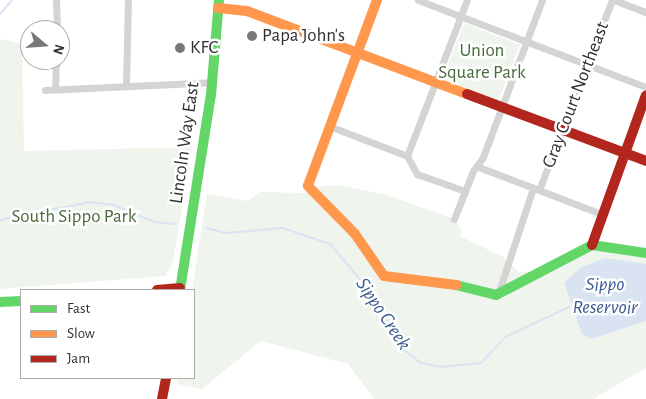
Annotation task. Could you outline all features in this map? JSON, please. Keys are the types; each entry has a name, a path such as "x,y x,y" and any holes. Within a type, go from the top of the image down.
{"street":[{"path":"56,0 57,20"},
{"path":"126,86 128,0"},
{"path":"377,0 308,186 355,234 384,276 429,279 478,293 498,294 553,262 592,246 646,253"},
{"path":"418,0 646,87"},
{"path":"406,156 467,0"},
{"path":"454,219 501,107 542,0"},
{"path":"613,0 646,12"},
{"name":"Gray Court Northeast","path":"498,294 536,189 563,130 613,0"},
{"path":"219,4 246,11 646,161"},
{"name":"Lincoln Way East","path":"180,289 212,82 219,4"},
{"path":"55,89 56,70"},
{"path":"45,90 212,82"},
{"path":"592,246 646,95"},
{"path":"329,126 406,156 417,174 465,191"},
{"path":"476,166 602,214"},
{"path":"0,302 20,301"},
{"path":"162,399 166,379"}],"green space":[{"name":"Union Square Park","path":"464,23 520,45 499,101 442,79"},
{"name":"South Sippo Park","path":"0,39 20,44 20,70 22,70 24,151 192,147 173,262 165,276 0,289"},
{"path":"338,185 387,195 454,219 462,231 460,236 503,257 519,272 543,271 597,248 646,257 646,368 593,399 374,399 348,364 261,341 202,389 177,384 178,379 195,379 195,289 192,289 207,194 247,201 260,192 305,193 316,187"}],"water":[{"name":"Sippo Reservoir","path":"605,258 646,264 646,321 592,339 582,334 564,283 580,268"}],"waterway":[{"name":"Sippo Creek","path":"0,14 12,0"},
{"name":"Sippo Creek","path":"0,220 90,202 114,205 154,222 176,224"},
{"name":"Sippo Creek","path":"206,228 226,233 283,228 330,244 365,285 405,351 421,363 441,367 481,363 505,337 569,307"}],"traffic: fast":[{"path":"180,289 211,95 219,0"},
{"path":"456,285 496,295 592,245 646,253"},
{"path":"0,302 20,301"}],"traffic: slow":[{"path":"377,0 308,186 355,234 384,276 456,285"},
{"path":"218,8 247,11 467,94"}],"traffic: jam":[{"path":"467,94 646,161"},
{"path":"592,245 646,95"},
{"path":"168,289 180,288"},
{"path":"162,399 166,379"}],"place":[{"name":"Papa John's","path":"252,36"},
{"name":"KFC","path":"180,48"}]}
